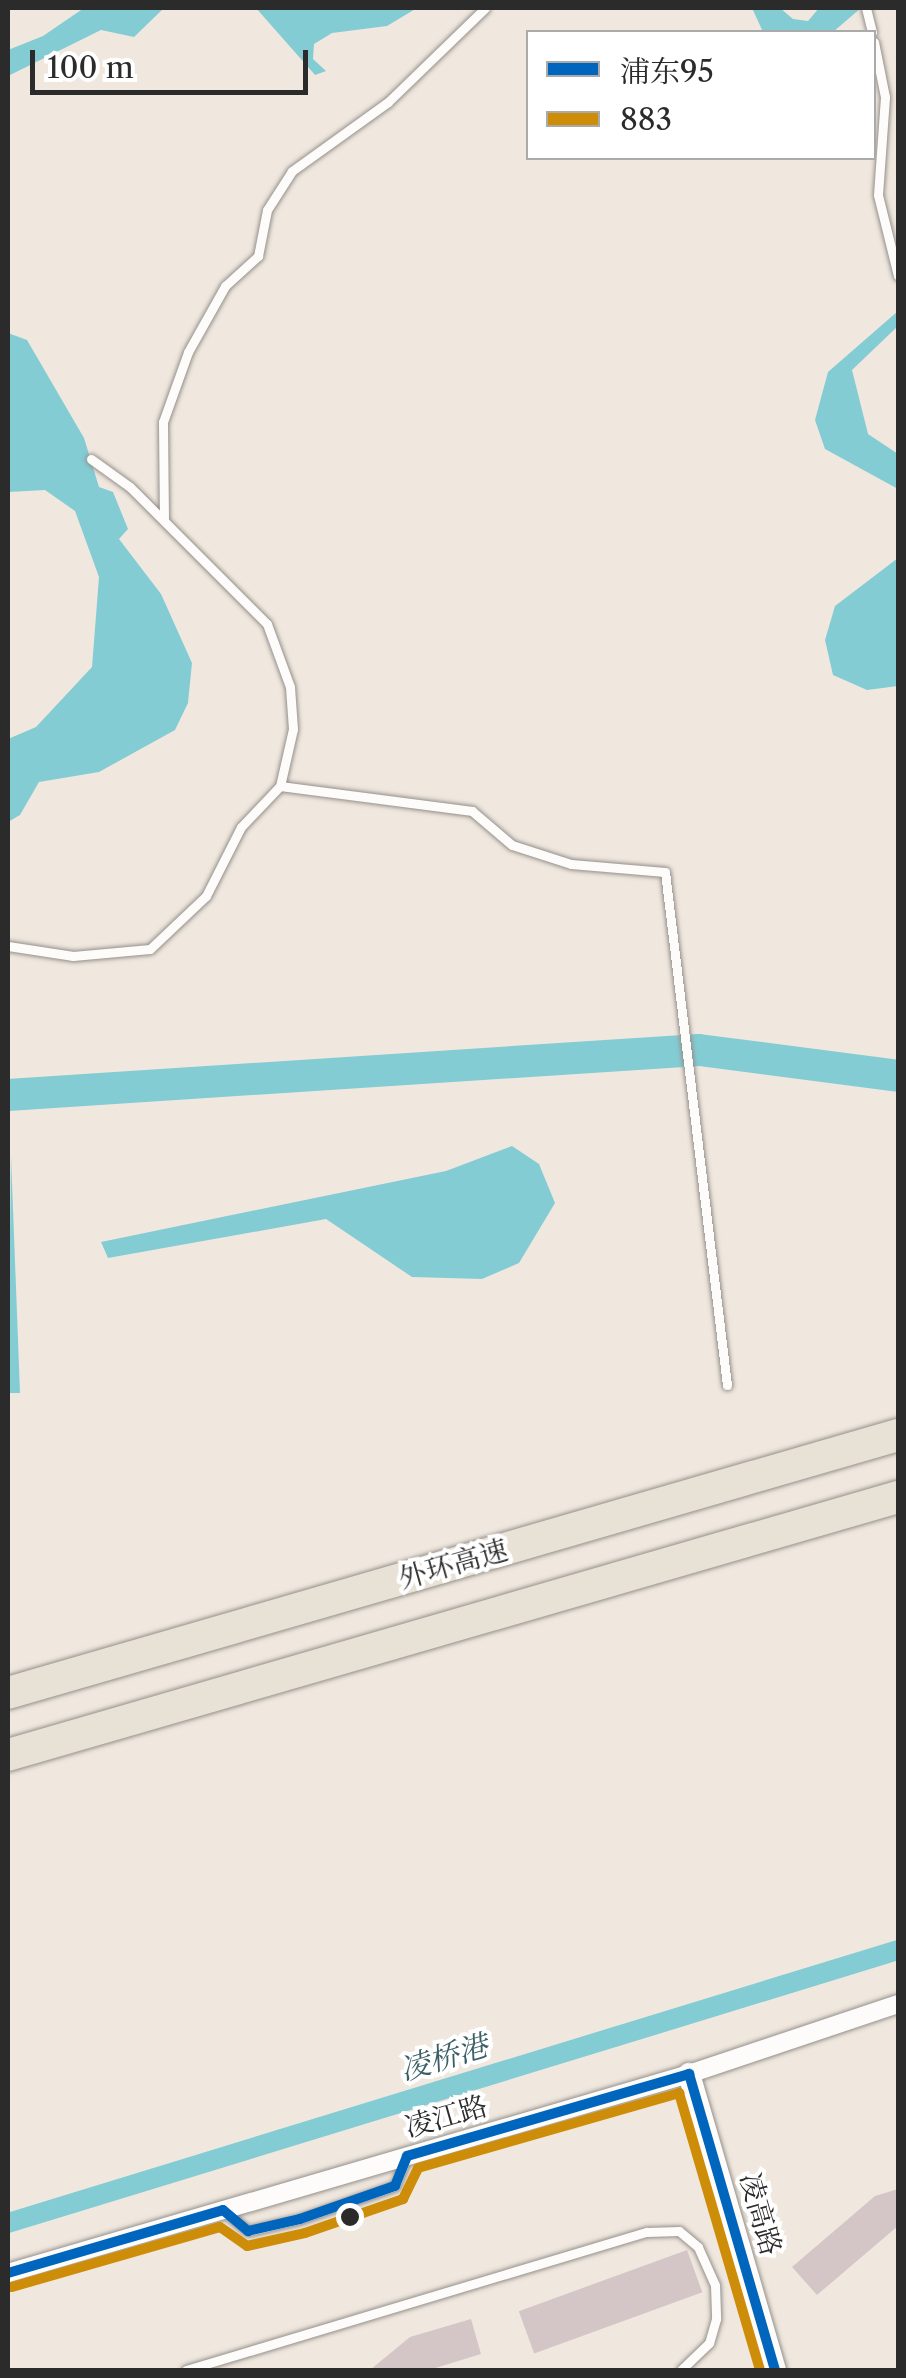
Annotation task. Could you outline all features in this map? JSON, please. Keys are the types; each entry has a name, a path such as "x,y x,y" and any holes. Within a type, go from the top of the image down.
{"highway":[{"name":"外环高速","path":"8,1693 898,1435"},
{"path":"8,1755 898,1498"}],"street":[{"name":"凌江路","path":"8,2274 689,2074 898,2004"},
{"name":"凌高路","path":"689,2074 775,2370"}],"lane":[{"path":"164,520 163,422 188,352 225,286 258,256 266,210 292,171 388,102 485,8"},
{"path":"876,52 885,98 878,194 898,276"},
{"path":"8,946 73,956 150,949 206,896 240,827 280,786 293,729 290,686 267,624 164,520 91,459"},
{"path":"280,786 472,811 512,844 556,859 664,872 727,1385"},
{"path":"222,2210 248,2230 300,2219 395,2186 407,2156"},
{"path":"186,2370 647,2232 679,2231 698,2247 715,2284 716,2319 709,2343 681,2370"}],"water":[{"path":"84,8 164,8 134,37 101,30 8,76 8,50 43,36"},
{"path":"256,8 417,8 387,26 332,33 314,44 313,59 326,71 315,75"},
{"path":"752,8 780,8 793,19 808,21 819,8 861,8 835,30 762,30"},
{"path":"898,311 898,326 852,370 868,434 898,454 898,489 825,449 815,420 828,372"},
{"path":"8,333 27,340 84,438 99,487 113,492 128,529 119,539 161,594 192,663 188,703 175,730 99,772 39,782 20,815 8,822 8,739 36,727 92,667 99,577 75,511 45,490 8,492"},
{"path":"898,558 898,686 867,690 833,675 825,640 835,606"},
{"path":"512,1146 539,1164 555,1203 519,1263 482,1279 412,1277 326,1219 108,1258 101,1242 446,1171"},
{"path":"11,1156 20,1393 8,1393"}],"building":[{"path":"898,2189 898,2226 817,2295 792,2267 875,2196"},
{"path":"687,2250 702,2292 534,2354 519,2311"},
{"path":"471,2319 481,2354 429,2370 370,2370 410,2337"}],"waterway":[{"path":"8,1095 699,1050 898,1076"},
{"name":"凌桥港","path":"8,2223 898,1950"}],"transit line":[{"name":"浦东95","path":"8,2273 223,2210 248,2231 300,2219 395,2186 407,2156 689,2074 775,2370"},
{"name":"883","path":"12,2287 220,2227 247,2246 305,2233 403,2199 418,2168 679,2093 760,2370"}]}
